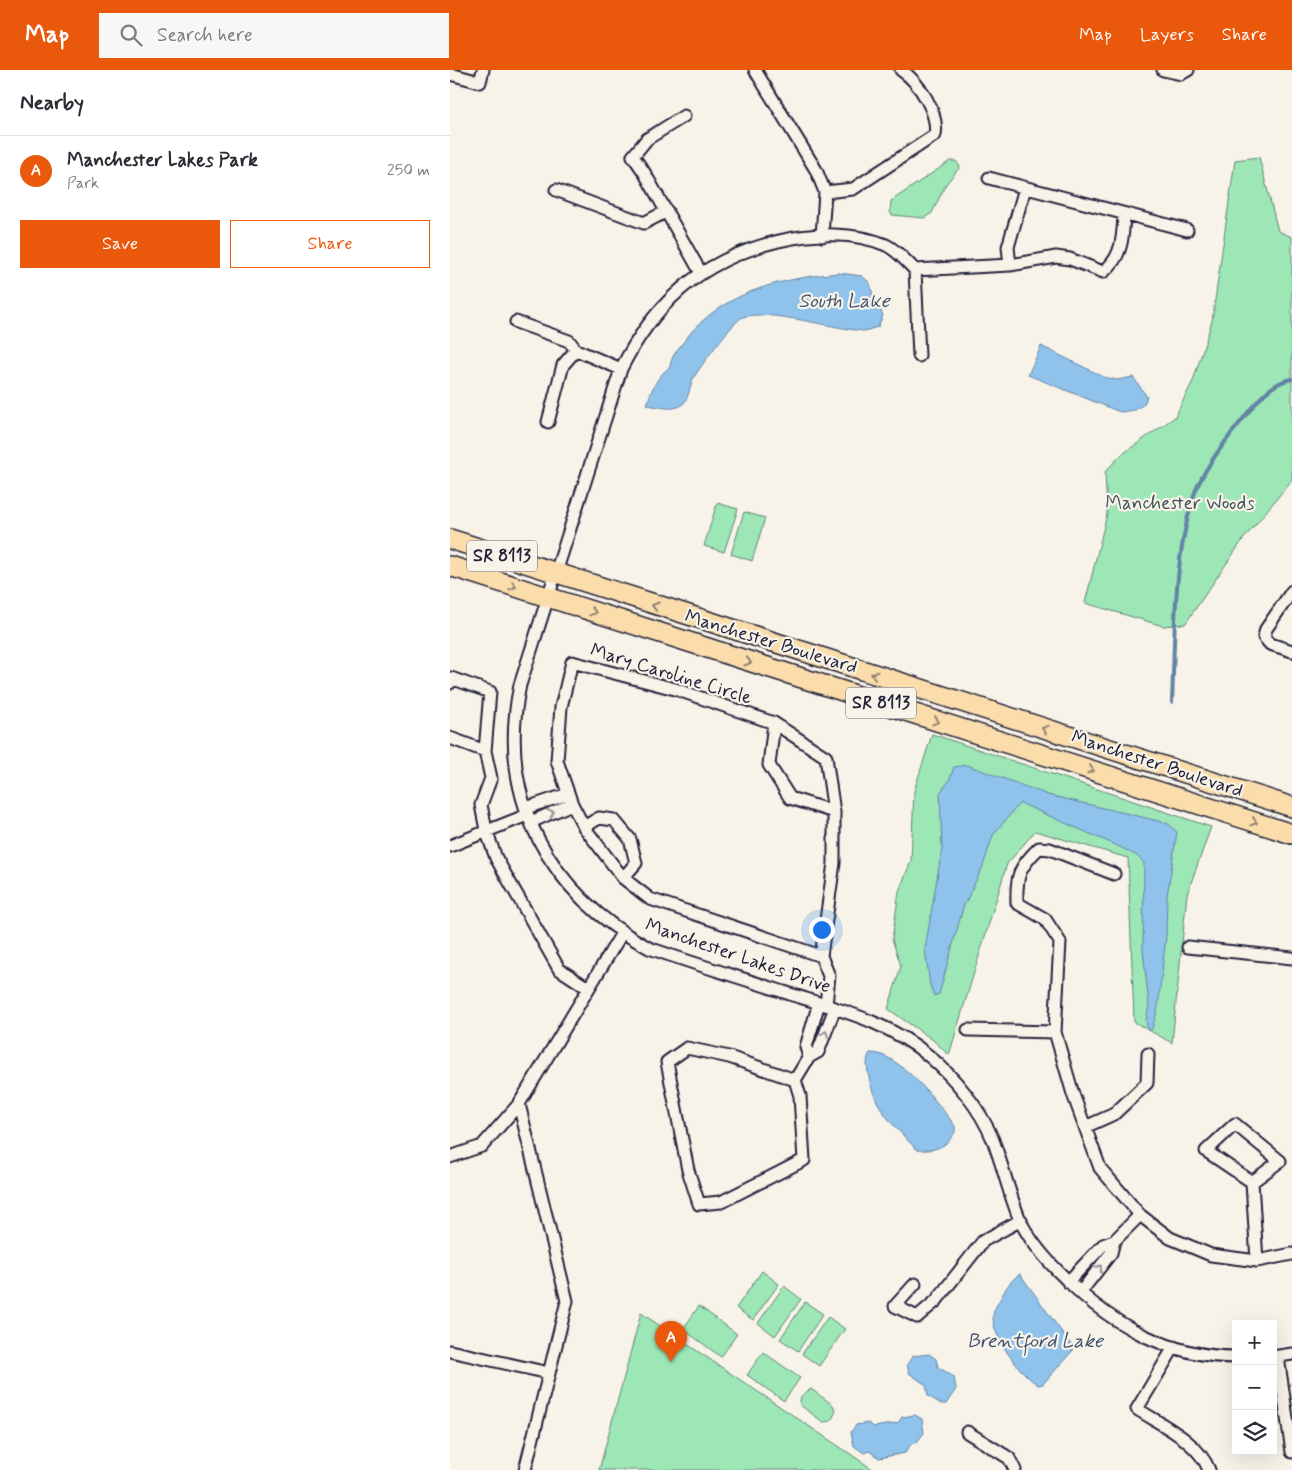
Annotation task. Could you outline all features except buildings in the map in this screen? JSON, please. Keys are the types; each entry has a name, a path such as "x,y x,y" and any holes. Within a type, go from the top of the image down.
{"main road":[{"name":"Manchester Boulevard","path":"450,539 555,574 1292,807"},
{"name":"Manchester Boulevard","path":"450,566 1292,834"}],"street":[{"path":"450,74 480,82 483,70"},
{"path":"755,70 816,170 825,192 822,236"},
{"path":"825,192 853,189 935,135 937,126 933,113 916,84 900,70"},
{"path":"1163,70 1181,74 1188,70"},
{"path":"684,116 647,139 633,156 667,211 701,273"},
{"path":"989,178 1187,230"},
{"path":"1010,265 1008,247 1025,188"},
{"path":"556,190 644,223 667,211"},
{"path":"919,356 915,270 1010,265 1056,257 1070,259 1102,272 1112,266 1119,252 1124,215"},
{"name":"Manchester Lakes Drive","path":"915,270 888,245 866,240 822,236 779,240 734,255 701,273 661,308 647,325 621,369 520,685 515,711 515,766 528,815 544,851 558,874 596,913 622,934 649,948 826,1005 882,1026 908,1040 938,1064 960,1086 983,1120 992,1138 1021,1220 1053,1267 1068,1282 1107,1316 1130,1329 1174,1347 1204,1354 1232,1357"},
{"path":"516,322 569,341 576,350 621,369"},
{"path":"548,422 563,365 576,350"},
{"path":"1292,592 1266,629 1264,637 1270,644 1292,651"},
{"name":"Mary Caroline Circle","path":"821,956 650,899 623,878 584,827 570,799 557,761 561,707 572,662 675,689 774,723 826,756 834,812 834,864 821,956 829,976 826,1005"},
{"path":"450,683 451,678 490,692 485,751 490,778 481,805 486,830 496,858 559,969 588,988"},
{"path":"774,723 769,765 790,798 834,812"},
{"path":"450,738 485,751"},
{"path":"450,846 486,830 570,799"},
{"path":"584,827 599,818 614,820 630,839 636,863 623,878"},
{"path":"1114,874 1050,849 1038,848 1025,862 1016,880 1017,903 1045,918 1060,942 1055,1032 1100,1168 1140,1216 1170,1238 1212,1255 1257,1261 1292,1254"},
{"path":"450,1157 482,1146 519,1104 622,934"},
{"path":"1188,947 1292,958"},
{"path":"809,1057 806,1047 826,1005"},
{"path":"795,1080 729,1057 687,1048 667,1062 688,1170 699,1204 721,1202 804,1160 800,1096 795,1080 809,1057 818,1052 826,1005"},
{"path":"968,1030 1055,1032"},
{"path":"1085,1127 1114,1114 1147,1083 1148,1054"},
{"path":"519,1104 567,1301 525,1470"},
{"path":"1235,1124 1280,1161 1252,1182 1206,1150 1235,1124"},
{"path":"1252,1182 1257,1261"},
{"path":"1068,1282 1103,1245 1114,1241 1140,1216"},
{"path":"915,1284 895,1306 917,1317 936,1301 983,1241 1021,1220"},
{"path":"1080,1293 1111,1253 1114,1241"},
{"path":"1174,1347 1138,1409 1184,1438 1210,1470"},
{"path":"450,1350 549,1373"},
{"path":"1277,1357 1292,1354"},
{"path":"1277,1362 1291,1434 1292,1452"},
{"path":"967,1432 1009,1458 1015,1470"}],"green space":[{"name":"Manchester Woods","path":"1259,157 1278,231 1292,237 1292,480 1242,541 1185,624 1163,626 1085,603 1107,514 1105,472 1121,455 1175,417 1193,381 1212,321 1235,160"},
{"path":"950,161 956,161 960,167 946,184 932,213 924,218 892,215 890,212 891,201"},
{"path":"717,503 738,509 724,552 704,546"},
{"path":"744,512 765,518 752,561 731,554"},
{"path":"932,734 1211,827 1187,894 1172,1043 1134,1022 1128,858 1035,831 1007,864 949,1055 933,1040 888,1009 901,966 892,939 899,891 911,861 914,791"},
{"path":"762,1271 779,1284 753,1320 736,1308"},
{"path":"784,1286 801,1299 775,1336 758,1323"},
{"path":"805,1302 823,1314 798,1351 780,1339"},
{"path":"699,1306 737,1334 721,1357 683,1329"},
{"path":"641,1313 874,1470 599,1470"},
{"path":"828,1317 845,1329 819,1366 802,1354"},
{"path":"763,1352 800,1378 784,1401 747,1375"},
{"path":"811,1389 833,1405 836,1411 831,1421 823,1422 800,1405 802,1396"}],"water":[{"name":"South Lake","path":"839,273 862,276 870,283 873,296 883,315 878,327 864,331 784,317 754,315 743,317 724,335 702,365 693,379 683,404 673,408 647,405 655,384 670,367 677,350 700,324 716,310 754,290 796,279"},
{"path":"1041,346 1104,377 1117,380 1133,377 1147,397 1144,404 1135,410 1120,412 1028,375"},
{"path":"967,765 1048,795 1167,823 1177,832 1167,896 1166,936 1158,1007 1152,1029 1148,1030 1146,1020 1149,1005 1143,950 1144,863 1137,856 1122,848 1020,803 993,835 983,866 963,908 939,994 934,996 930,985 925,949 942,849 940,793 949,781 954,767"},
{"path":"870,1053 881,1055 893,1061 929,1093 955,1126 955,1132 948,1142 935,1149 917,1150 893,1124 880,1107 871,1085 867,1065"},
{"name":"Brentford Lake","path":"1020,1274 1074,1349 1043,1384 1038,1385 1024,1373 1003,1346 998,1337 993,1319 995,1309 1006,1288"},
{"path":"929,1354 936,1359 938,1367 954,1377 956,1389 946,1404 941,1404 928,1396 926,1385 909,1373 907,1364 913,1356"},
{"path":"915,1415 922,1419 924,1433 917,1442 911,1444 905,1453 879,1458 869,1451 864,1453 854,1446 851,1432 856,1425 868,1423 874,1427 898,1423 902,1417"}],"waterway":[{"path":"1172,702 1176,597 1182,545 1194,495 1203,475 1217,453 1255,403 1278,384 1292,379"}],"place":[{"name":"Manchester Lakes Park","path":"671,1362"}]}
